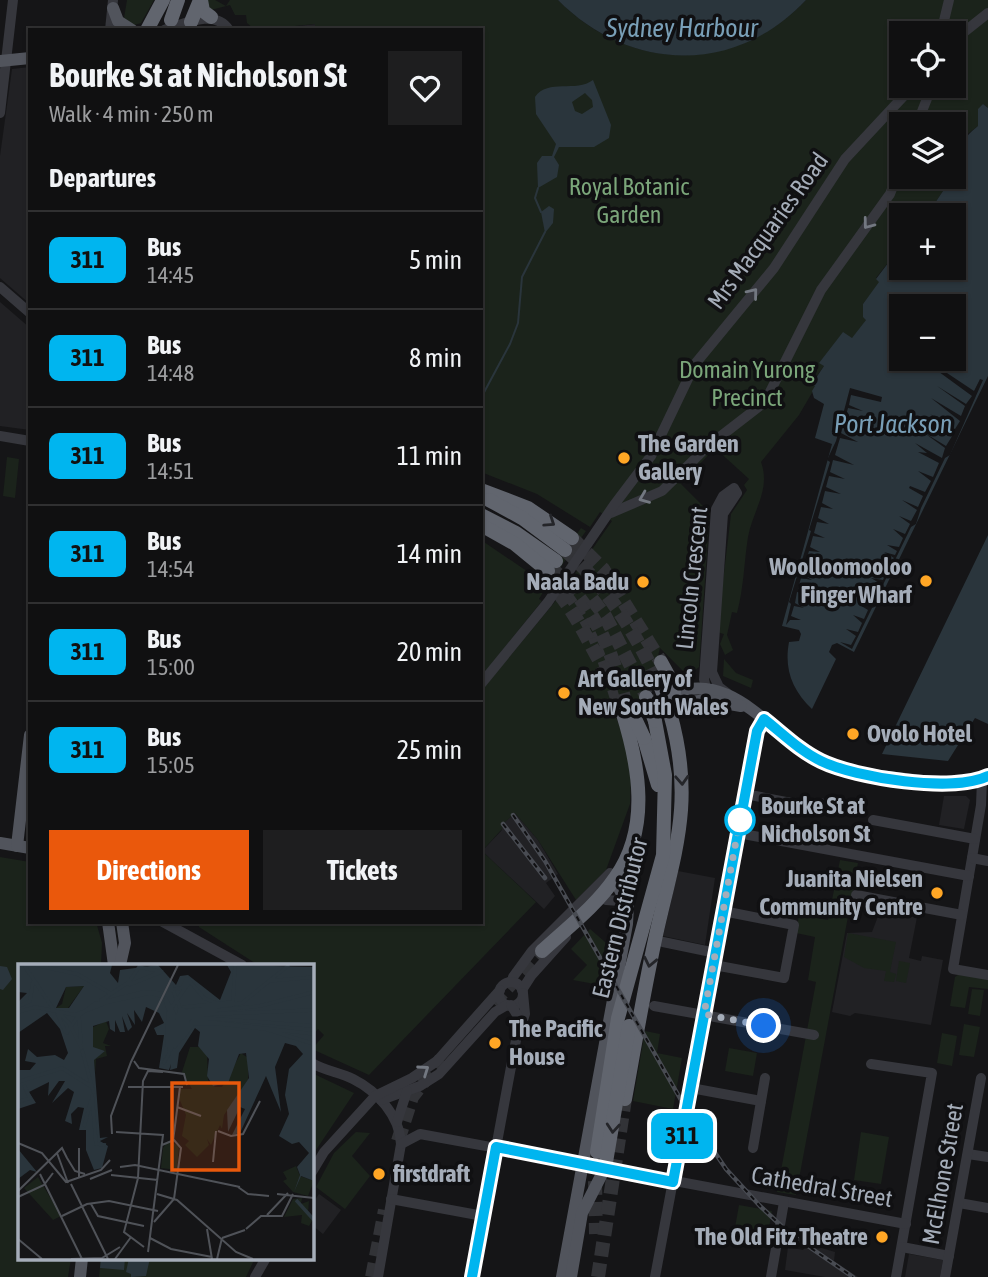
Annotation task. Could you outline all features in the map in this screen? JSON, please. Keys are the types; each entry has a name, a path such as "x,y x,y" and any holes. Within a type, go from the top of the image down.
{"highway":[{"path":"148,28 163,0"},
{"path":"180,13 201,0 203,10 211,17"},
{"path":"483,491 528,508 554,563"},
{"path":"483,497 514,513 554,563"},
{"path":"483,516 516,533 554,563"},
{"path":"483,528 521,544 554,563"},
{"name":"Eastern Distributor","path":"625,1099 645,989 681,827 682,774 669,695 673,684 661,662"},
{"name":"Eastern Distributor","path":"597,1152 618,1018 658,879 665,831 665,775 646,696"},
{"path":"627,713 656,774 665,831"},
{"path":"545,954 605,891 628,854 637,817 639,782 627,713"},
{"path":"605,1168 623,1053 634,1011 645,989"}],"main road":[{"path":"113,4 118,21 129,28"},
{"path":"3,60 28,58"},
{"path":"669,695 706,689"},
{"path":"706,689 710,694 729,698 748,707 798,747 837,767 934,783 985,778"},
{"path":"694,700 706,689"},
{"path":"669,695 694,700 729,698"},
{"path":"562,1277 628,917 628,904 618,887 633,856 641,825 644,783 640,739"},
{"path":"23,842 28,766"},
{"path":"0,836 23,842"},
{"path":"0,843 23,842"},
{"path":"108,924 117,964"},
{"path":"117,964 125,943 122,924"},
{"name":"Cathedral Street","path":"584,1164 605,1168"},
{"path":"571,1277 582,1213 605,1168"}],"street":[{"path":"0,113 3,60 13,0"},
{"path":"945,21 949,0"},
{"path":"110,28 113,4"},
{"path":"180,13 211,17 223,22 228,28"},
{"path":"966,30 988,13"},
{"name":"Mrs Macquaries Road","path":"483,682 548,602 652,456 695,364 774,268 845,159 903,98"},
{"path":"611,513 662,491 708,446 765,402 821,290 892,189"},
{"path":"0,290 28,311"},
{"path":"0,436 28,441"},
{"name":"Lincoln Crescent","path":"706,689 704,679 720,510"},
{"name":"Lincoln Crescent","path":"713,590 712,672 719,687 729,698"},
{"path":"706,689 712,672"},
{"path":"313,1170 324,1152 378,1098 422,1073 451,1047 533,951 604,881 626,847 633,821 635,786 627,713"},
{"path":"655,1277 757,731 764,719"},
{"path":"985,778 953,969 988,975"},
{"path":"745,794 807,806 821,803"},
{"path":"873,820 975,839"},
{"path":"738,833 969,876"},
{"path":"972,858 988,861"},
{"path":"472,1277 519,1018 500,998 507,983 545,954 618,887"},
{"path":"856,895 962,915"},
{"path":"606,900 622,903 628,917"},
{"path":"713,965 784,978 793,925 723,911"},
{"path":"173,925 240,964"},
{"path":"663,942 716,953"},
{"path":"378,1098 407,1091 439,1074 498,1009 520,1001 522,991 545,954"},
{"path":"507,983 516,983 522,991 525,1014 516,1040"},
{"path":"654,1006 814,1035"},
{"path":"451,1047 483,1026"},
{"path":"313,1064 327,1071 352,1078 378,1098 397,1122 401,1144 379,1277"},
{"path":"871,1064 932,1073 897,1277"},
{"path":"753,1148 765,1078"},
{"name":"McElhone Street","path":"946,1277 981,1078"},
{"path":"691,1088 761,1101"},
{"path":"397,1122 407,1091"},
{"name":"Cathedral Street","path":"401,1144 420,1134 584,1164"},
{"path":"968,1154 988,1157"},
{"name":"Cathedral Street","path":"605,1168 906,1224"},
{"path":"391,1199 483,1216"},
{"path":"771,1277 785,1202"},
{"path":"959,1203 988,1208"},
{"path":"902,1247 949,1256"},
{"path":"255,1277 265,1260"}],"shaded area":[{"path":"316,24 331,26 331,28 279,28"},
{"path":"28,67 28,302 0,278 0,156 12,69"},
{"path":"0,302 28,326 28,430 0,426"},
{"path":"944,796 966,796 970,800 964,829 939,825"},
{"path":"515,813 538,840 558,874 546,883 555,896 544,909 483,852 502,830 500,826"},
{"path":"678,871 715,878 705,945 663,936"},
{"path":"882,906 918,912 909,958 921,961 922,956 943,960 931,1025 832,1012 847,933 872,932"},
{"path":"319,1194 341,1210 323,1234 313,1226 313,1203"},
{"path":"808,1244 835,1252 834,1261 858,1277 825,1277 785,1270 788,1247 803,1250"},
{"path":"909,1254 943,1260 940,1277 905,1277"}],"green space":[{"path":"127,0 154,0 141,23 134,25 124,18"},
{"path":"206,0 215,0 226,6 230,0 558,0 586,24 617,41 649,51 682,55 715,52 747,42 778,24 806,0 988,0 988,108 983,104 978,126 966,135 966,112 889,112 889,189 944,189 935,203 889,203 889,261 876,278 880,282 863,304 867,319 852,339 843,333 820,362 824,366 812,383 816,386 799,415 761,462 764,472 763,491 750,527 737,613 732,612 727,635 733,650 725,655 720,644 724,634 717,632 731,514 747,490 744,485 749,479 715,448 681,484 705,508 710,508 699,667 692,673 685,673 660,648 652,680 645,695 629,707 616,713 613,710 626,742 631,776 630,804 606,870 576,900 538,840 515,813 483,850 483,689 558,598 612,521 600,512 590,527 537,494 483,473 483,28 330,28 315,27 315,24 253,28 247,23 246,15 235,15 230,5 211,10"},
{"path":"7,457 19,459 15,498 3,496"},
{"path":"581,528 586,531 548,585 545,584 539,599 542,601 483,675 483,541 543,582"},
{"path":"724,659 736,673 753,680 751,688 723,676"},
{"path":"483,852 536,902 369,1075 313,1049 324,1035 318,1029 313,1035 313,964 256,964 199,927 199,924 483,924"},
{"path":"0,857 28,862 28,924 97,924 102,943 101,964 18,964 18,1260 71,1260 68,1277 0,1277"},
{"path":"840,860 858,863 796,1195 777,1192 816,982 808,980 815,937 796,933 799,915 828,920"},
{"path":"590,929 612,948 605,986 573,980 587,965 571,949"},
{"path":"848,933 896,942 890,972 896,974 894,982 884,981 886,971 864,968 844,957"},
{"path":"899,961 910,963 906,983 896,981"},
{"path":"961,973 988,978 988,989 969,987 965,1008 950,1006 955,977"},
{"path":"972,989 984,990 980,1016 968,1014"},
{"path":"964,1024 980,1027 974,1057 959,1055"},
{"path":"645,1031 660,1034 657,1053 682,1058 673,1109 633,1101"},
{"path":"942,1033 957,1036 952,1066 937,1063"},
{"path":"729,1048 757,1053 753,1076 725,1071"},
{"path":"313,1073 354,1093 313,1154"},
{"path":"356,1132 370,1133 352,1156 370,1176 345,1209 316,1187 334,1153"},
{"path":"861,1132 889,1137 881,1184 854,1180"},
{"path":"739,1205 772,1211 767,1239 734,1233"},
{"path":"101,1260 254,1260 246,1277 99,1277"}],"water":[{"name":"Sydney Harbour","path":"558,0 806,0 778,25 747,42 715,52 682,56 649,52 617,41 586,24"},
{"path":"593,80 611,125 609,138 594,147 559,147 554,157 559,165 557,177 538,188 537,163 542,156 552,156 556,144 536,114 535,97 547,88 586,84","holes":["585,93 592,100 593,107 582,114 575,111 572,102"]},
{"name":"Port Jackson","path":"983,104 988,108 988,376 854,652 837,643 832,645 829,652 836,659 812,709 799,694 789,670 789,642 799,641 801,634 799,630 782,626 832,444 815,438 824,404 814,398 812,391 815,386 812,384 824,366 819,363 843,332 852,338 866,320 863,317 863,304 889,262 889,280 966,280 966,203 935,203 944,189 966,189 966,138 978,126 978,109"},
{"path":"549,206 554,209 553,223 545,233 541,212"},
{"path":"988,535 988,724 975,718 948,761 882,754"},
{"path":"0,966 7,967 12,979 3,990 0,989"},
{"path":"101,1260 125,1260 124,1270 100,1268"},
{"path":"129,1260 150,1260 146,1276 131,1277 131,1274 126,1272"}],"pier":[{"path":"938,371 944,371 974,391 980,379 983,380 950,455 945,458 916,524 911,527 881,589 877,606 872,608 852,649 840,642 851,645 856,636 846,629 858,632 862,623 853,615 864,619 868,610 858,604 870,606 875,597 865,591 876,593 881,584 871,578 883,580 887,571 877,564 889,567 894,558 884,552 895,555 897,551 887,545 899,547 903,538 893,529 905,534 910,524 899,516 911,521 917,510 902,500 918,507 923,496 909,488 910,486 925,492 931,481 918,471 933,477 939,463 918,452 927,453 915,443 942,458 945,448 923,432 946,446 954,433 930,414 955,429 960,421 931,398 961,416 965,406 937,386 966,404 972,396"},
{"path":"850,388 882,397 881,402 851,395 849,405 863,411 848,408 845,419 855,425 844,422 841,433 858,442 840,438 835,455 854,465 833,460 830,472 845,479 829,476 826,487 841,494 825,491 822,503 833,509 821,507 818,518 829,524 817,522 814,533 825,538 813,536 810,547 820,552 809,551 806,561 816,566 805,565 802,574 812,580 801,578 798,589 809,594 797,592 795,603 804,608 794,606 791,616 801,620 790,620 786,625 791,604 789,602 830,462 827,460 836,441"}],"waterway":[{"path":"538,188 535,198 541,212"},
{"path":"483,394 510,344 518,323 522,277 545,232"}],"tunnel":[{"path":"572,538 603,569 661,662"},
{"path":"565,550 606,593 638,642 656,677"},
{"path":"551,568 580,599 601,632 627,709"},
{"path":"546,574 561,587 584,619 607,674 619,712"},
{"path":"544,578 566,603 618,689"},
{"path":"592,599 605,616 646,695"},
{"path":"630,715 642,705 671,694"},
{"path":"493,1003 542,951"},
{"path":"398,1141 412,1097 441,1059"},
{"path":"598,1277 625,1099"},
{"path":"595,1181 596,1234"},
{"path":"372,1277 385,1210"}],"railway":[{"path":"513,815 545,861 689,1114 726,1169 789,1233 853,1277"},
{"path":"503,824 545,878"}],"bus line":[{"name":"311","path":"472,1277 496,1147 673,1182 757,731 764,719 798,747 820,761 837,767 934,783 960,783 988,776"}],"place":[{"name":"The Garden Gallery","path":"624,458"},
{"name":"Woolloomooloo Finger Wharf","path":"926,581"},
{"name":"Naala Badu","path":"643,582"},
{"name":"Art Gallery of New South Wales","path":"564,693"},
{"name":"Ovolo Hotel","path":"853,734"},
{"name":"Bourke St at Nicholson St","path":"740,820"},
{"name":"Juanita Nielsen Community Centre","path":"937,893"},
{"name":"The Pacific House","path":"495,1043"},
{"name":"firstdraft","path":"379,1174"},
{"name":"The Old Fitz Theatre","path":"882,1237"}],"route":[{"path":"740,820 741,814 704,1014 764,1026"}],"park label":[{"name":"Royal Botanic Garden","path":"629,201"},
{"name":"Domain Yurong Precinct","path":"747,384"}]}
